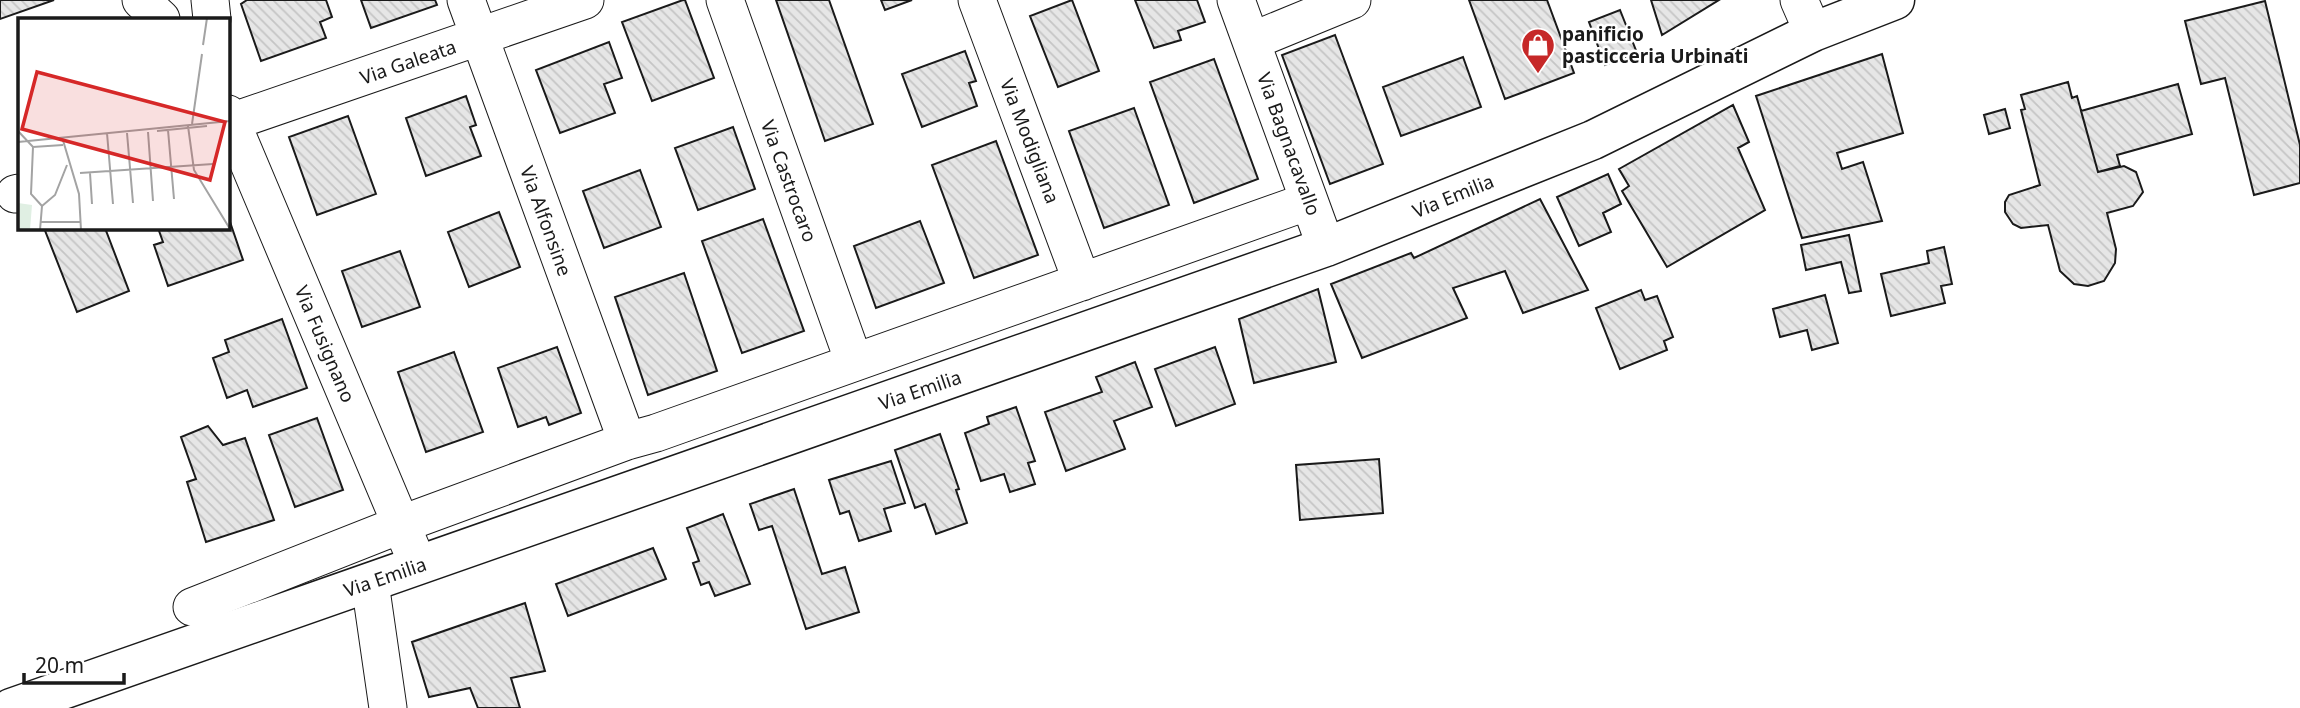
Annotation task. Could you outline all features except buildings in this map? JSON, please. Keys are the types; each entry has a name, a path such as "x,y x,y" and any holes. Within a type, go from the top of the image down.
{"main road":[{"name":"Via Emilia","path":"11,708 1326,247 1593,141 1806,16 1895,0"}],"street":[{"path":"141,0 160,18"},
{"path":"210,0 212,18"},
{"name":"Via Alfonsine","path":"466,0 627,441"},
{"name":"Via Galeata","path":"229,120 479,38 585,0"},
{"name":"Via Castrocaro","path":"725,0 853,362"},
{"name":"Via Modigliana","path":"977,0 1082,282"},
{"name":"Via Bagnacavallo","path":"1237,0 1326,247"},
{"path":"1252,41 1352,0"},
{"name":"Via Fusignano","path":"229,122 418,566"},
{"path":"192,607 402,524 627,441 1309,201"},
{"path":"370,583 388,708"}],"place":[{"name":"panificio pasticceria Urbinati","path":"1538,75"}]}
